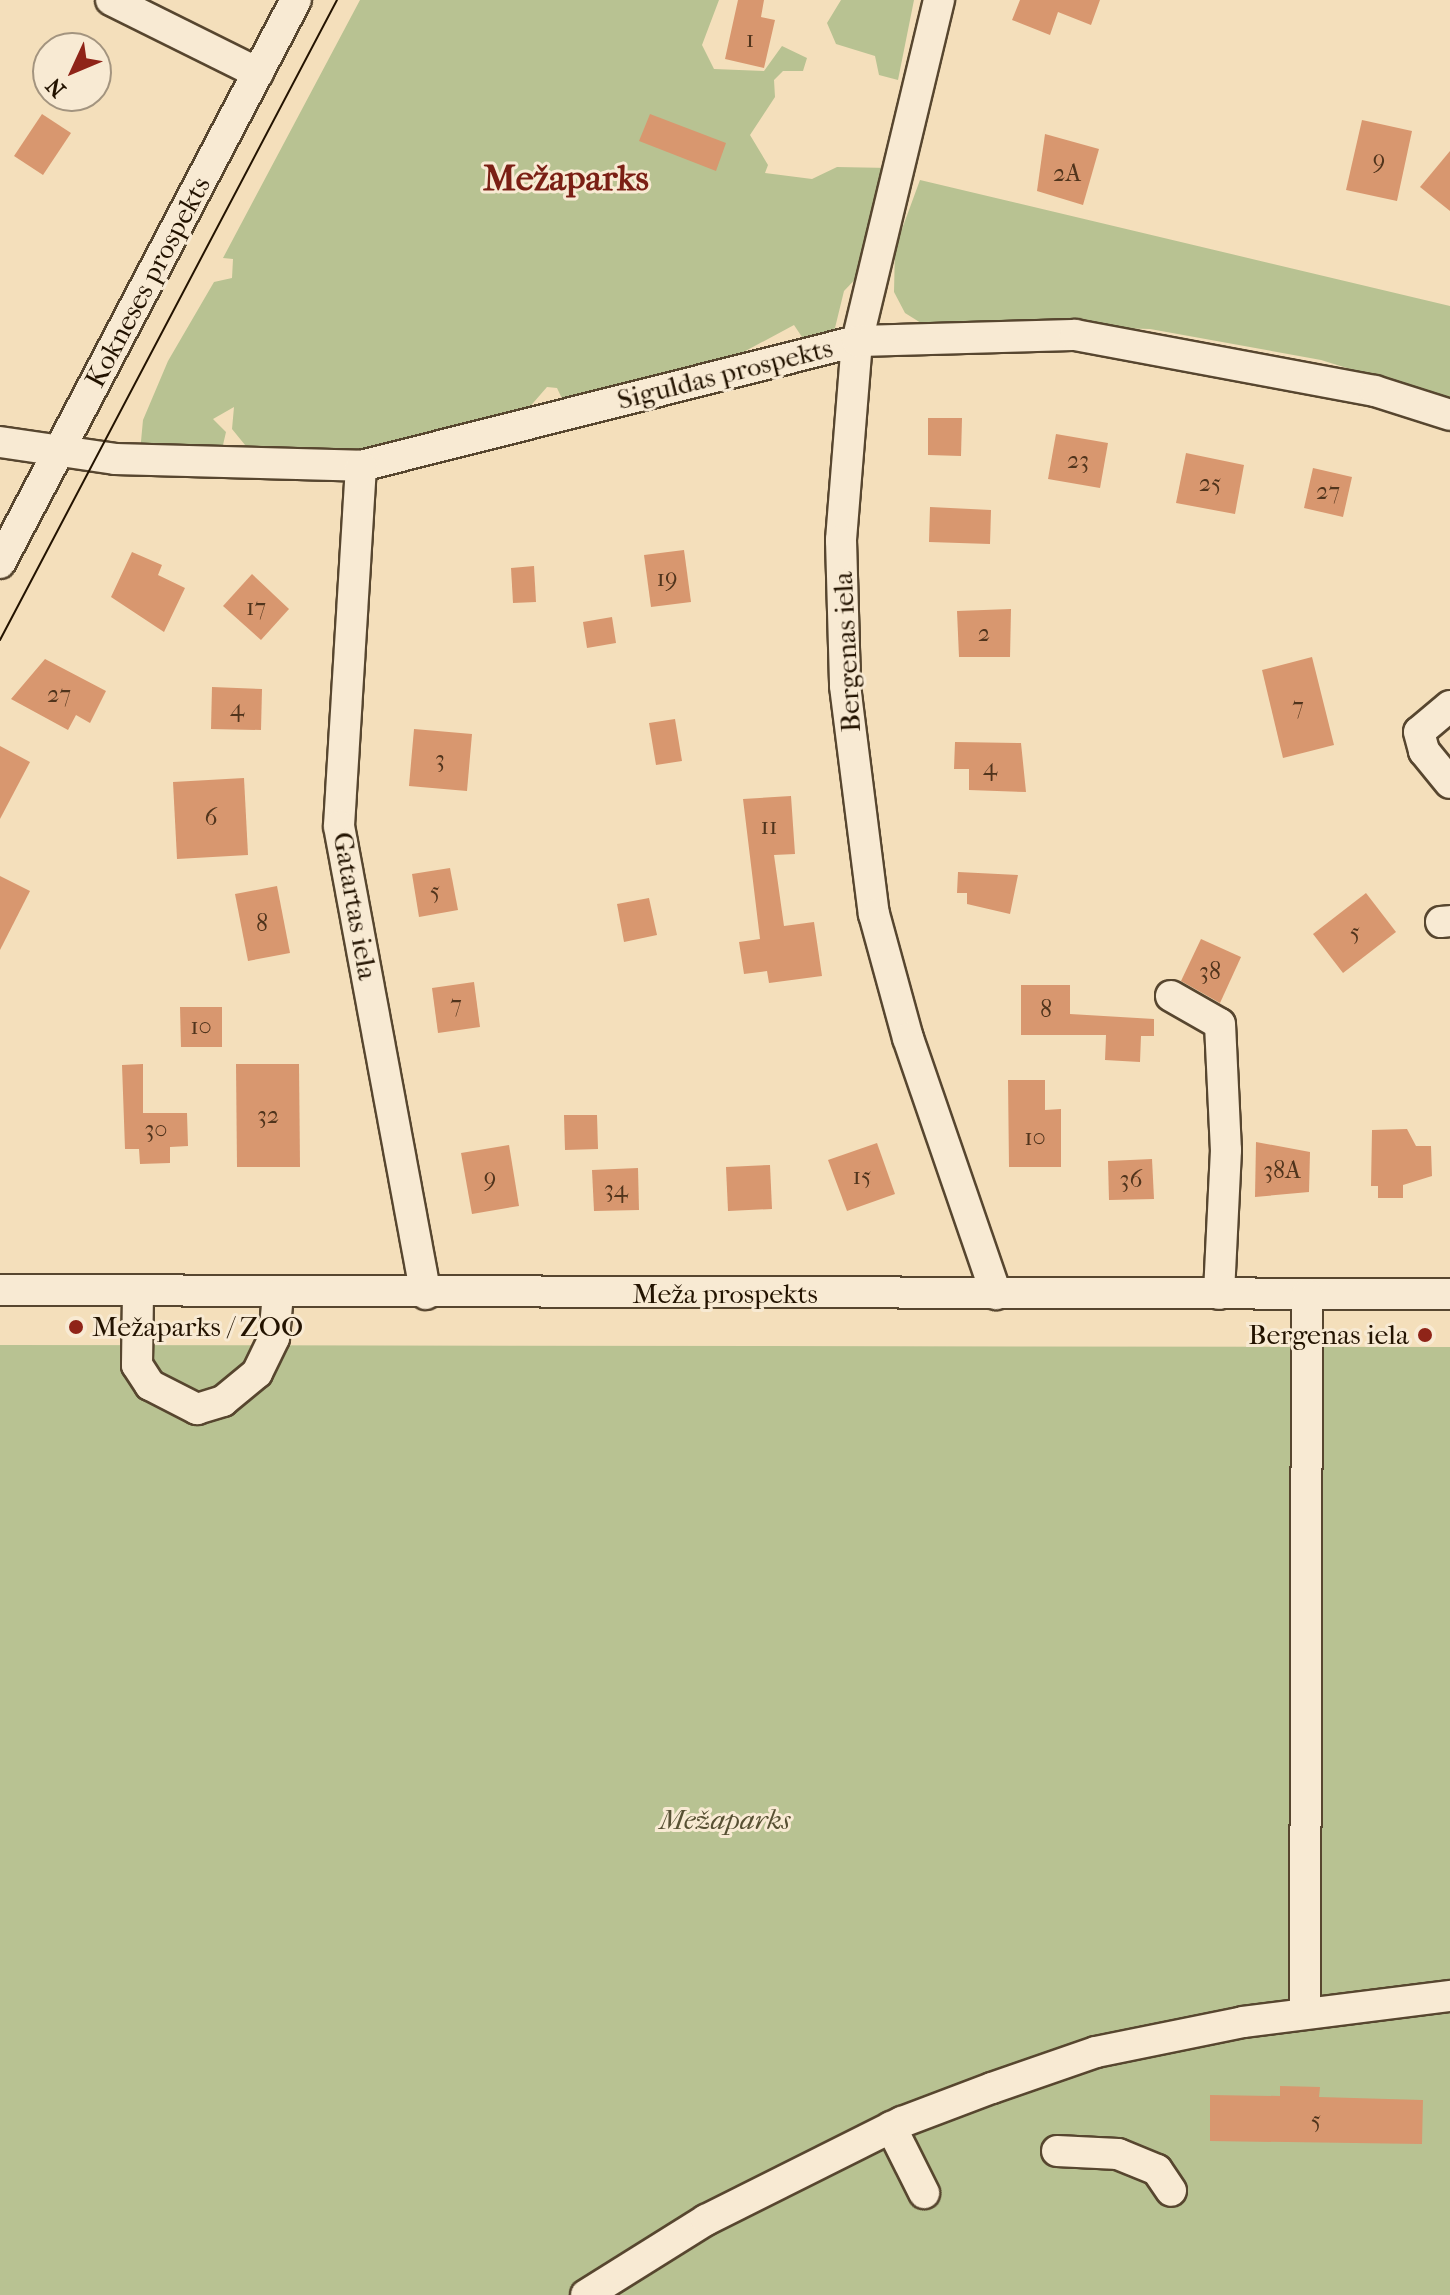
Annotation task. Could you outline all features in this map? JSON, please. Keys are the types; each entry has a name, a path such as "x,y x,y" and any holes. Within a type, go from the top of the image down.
{"street":[{"path":"111,0 258,73"},
{"name":"Kokneses prospekts","path":"0,563 296,0"},
{"name":"Bergenas iela","path":"939,0 857,341 841,540 844,674 874,914 908,1038 996,1294"},
{"name":"Siguldas prospekts","path":"0,442 59,452 361,466 857,341 1075,335 1375,391 1450,415"},
{"name":"Gatartas iela","path":"361,466 339,826 426,1294"},
{"path":"1450,706 1419,732 1424,751 1450,783"},
{"path":"1171,996 1220,1024 1226,1150 1219,1294"},
{"name":"Meža prospekts","path":"0,1290 278,1294 1450,1294"},
{"path":"138,1293 137,1365 150,1385 197,1409 223,1401 257,1373 274,1338 278,1294"},
{"path":"1305,2012 1307,1294"},
{"path":"586,2295 706,2220 891,2127 1096,2052 1305,2012 1450,1996"},
{"path":"891,2127 924,2193"},
{"path":"1057,2151 1118,2154 1157,2170 1171,2191"}],"green space":[{"path":"360,0 719,0 702,45 714,69 764,71 782,46 807,58 803,71 783,71 774,80 775,97 750,135 768,165 765,173 812,179 837,167 890,168 863,271 844,291 834,332 806,343 794,325 723,363 636,379 566,407 557,388 547,387 527,410 406,447 254,456 232,429 234,407 213,419 226,432 223,445 140,452 143,420 168,361 214,282 232,278 233,259 223,258"},
{"path":"841,0 914,0 898,80 879,75 875,56 836,44 827,23"},
{"path":"920,180 1450,306 1450,400 1321,360 1150,329 921,323 905,313 894,292 895,248"},
{"name":"Mežaparks","path":"0,1345 1450,1347 1450,2295 0,2295"}],"building":[{"path":"738,0 764,0 761,17 775,20 764,68 725,59"},
{"path":"1020,0 1100,0 1091,25 1058,12 1050,35 1012,20"},
{"path":"42,114 71,133 43,175 14,156"},
{"path":"650,114 726,143 716,171 639,141"},
{"path":"1362,120 1412,131 1397,201 1346,190"},
{"path":"1045,134 1099,149 1083,205 1037,191"},
{"path":"1450,151 1450,211 1420,187"},
{"path":"928,418 962,418 961,456 928,455"},
{"path":"1056,434 1108,443 1100,488 1048,479"},
{"path":"1186,453 1244,465 1235,514 1176,503"},
{"path":"1313,468 1352,477 1343,517 1304,508"},
{"path":"930,507 991,510 990,544 929,542"},
{"path":"684,550 691,602 651,607 644,555"},
{"path":"132,552 162,565 158,575 185,588 164,632 111,597"},
{"path":"534,566 536,602 513,603 511,568"},
{"path":"252,574 289,609 261,640 223,606"},
{"path":"1011,609 1010,657 959,657 957,611"},
{"path":"612,617 616,643 587,648 583,622"},
{"path":"1312,657 1334,745 1283,758 1262,670"},
{"path":"45,659 106,691 90,723 76,715 68,730 11,699"},
{"path":"212,687 262,689 261,730 211,729"},
{"path":"675,719 682,761 656,765 649,723"},
{"path":"414,729 472,734 467,791 409,786"},
{"path":"955,742 1021,743 1026,792 969,790 969,769 954,769"},
{"path":"0,746 30,762 0,819"},
{"path":"244,778 248,855 177,859 173,782"},
{"path":"791,796 795,854 774,855 784,926 814,922 822,976 769,983 767,971 744,974 739,942 760,939 743,799"},
{"path":"450,868 458,910 419,917 412,874"},
{"path":"958,872 1018,875 1010,914 967,904 967,893 957,893"},
{"path":"0,876 30,891 0,950"},
{"path":"277,886 290,953 248,961 235,894"},
{"path":"1366,893 1396,932 1343,973 1313,934"},
{"path":"649,898 657,935 624,942 617,904"},
{"path":"1201,939 1241,957 1220,1003 1181,981"},
{"path":"474,982 480,1027 438,1033 432,988"},
{"path":"1021,985 1070,985 1070,1014 1154,1019 1154,1036 1141,1036 1140,1062 1105,1060 1106,1035 1021,1035"},
{"path":"180,1007 222,1007 222,1047 181,1047"},
{"path":"143,1064 143,1113 187,1113 188,1146 170,1147 170,1163 140,1164 139,1149 125,1149 122,1065"},
{"path":"236,1064 299,1064 300,1167 237,1167"},
{"path":"1008,1080 1045,1080 1045,1110 1061,1109 1061,1167 1009,1167"},
{"path":"564,1115 597,1115 598,1149 565,1150"},
{"path":"1407,1129 1416,1146 1431,1146 1432,1176 1403,1185 1403,1198 1378,1198 1378,1186 1371,1186 1372,1130"},
{"path":"1256,1142 1310,1152 1309,1192 1255,1197"},
{"path":"877,1143 895,1194 847,1211 828,1160"},
{"path":"509,1145 519,1206 472,1214 461,1153"},
{"path":"1152,1159 1154,1199 1109,1200 1108,1161"},
{"path":"770,1165 772,1209 728,1211 726,1167"},
{"path":"638,1168 639,1210 594,1211 592,1170"},
{"path":"1280,2086 1320,2087 1319,2097 1423,2100 1422,2144 1210,2141 1210,2095 1280,2096"}],"tram line":[{"path":"0,640 337,0"}],"place":[{"name":"Mežaparks / ZOO","path":"76,1327"},
{"name":"Bergenas iela","path":"1425,1335"}],"district":[{"name":"Mežaparks","path":"566,179"}]}
